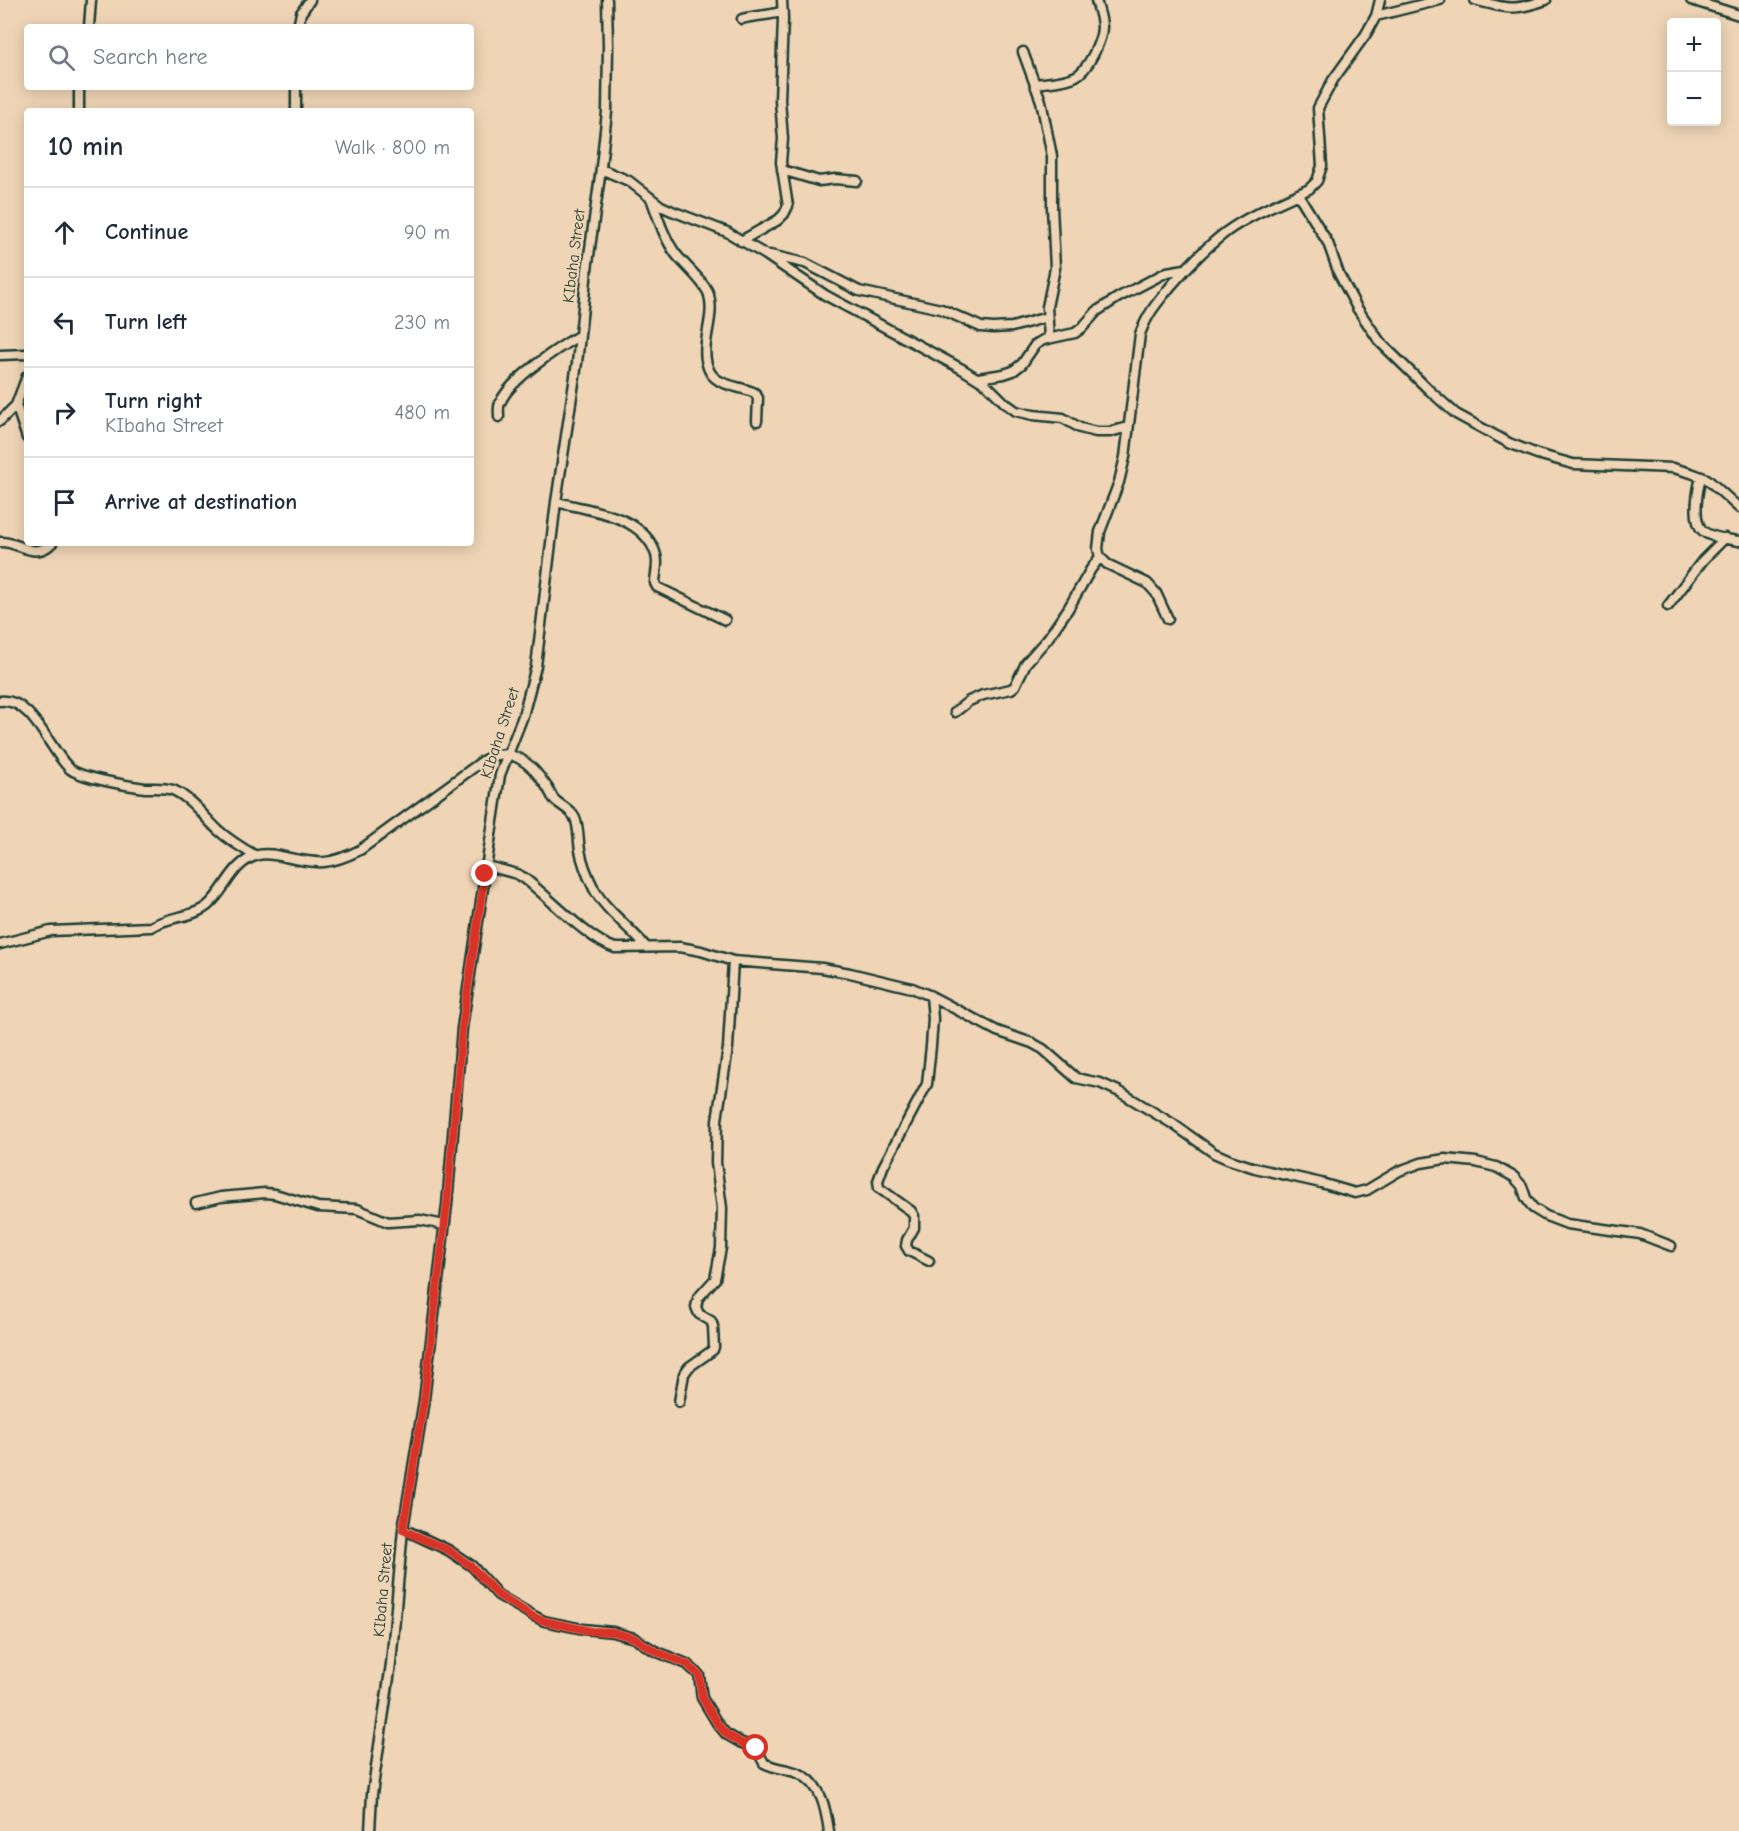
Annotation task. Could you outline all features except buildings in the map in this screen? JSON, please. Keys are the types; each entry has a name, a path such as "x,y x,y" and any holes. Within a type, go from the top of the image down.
{"street":[{"path":"89,24 91,0"},
{"path":"299,24 301,13 310,0"},
{"name":"KIbaha Street","path":"370,1831 372,1794 391,1664 403,1530 424,1400 444,1225 462,1028 500,775 523,717 536,666 580,335 607,112 607,0"},
{"path":"741,241 778,220 788,206 781,162 783,139 780,88 782,0"},
{"path":"1035,84 1068,78 1083,70 1102,35 1102,20 1096,0"},
{"path":"1168,619 1156,592 1147,582 1112,567 1100,557 1098,549 1100,532 1119,482 1125,457 1140,334 1146,317 1185,269 1227,231 1309,189 1317,181 1322,166 1318,108 1376,16 1380,0"},
{"path":"1376,16 1440,0"},
{"path":"1475,0 1511,9 1546,0"},
{"path":"1691,0 1739,15"},
{"path":"742,20 783,11"},
{"path":"1023,52 1045,114 1052,156 1052,207 1056,268 1048,296 1049,339"},
{"path":"79,90 79,108"},
{"path":"296,90 296,108"},
{"path":"601,169 629,181 672,212 717,228 741,241 825,295 978,378 1016,411 1063,418 1080,428 1096,432 1110,432 1128,427"},
{"path":"782,170 819,181 835,179 857,181"},
{"path":"1299,194 1328,243 1357,308 1380,342 1456,414 1509,443 1573,464 1673,468 1707,478 1739,508"},
{"path":"651,198 662,231 673,250 684,265 705,285 709,296 710,322 705,339 707,362 711,373 718,381 755,393 758,398 756,421"},
{"path":"766,255 805,263 859,291 930,306 955,314 981,327 1012,327 1047,317"},
{"path":"978,378 1012,371 1022,364 1035,345 1043,340 1076,333 1106,304 1167,272 1185,269"},
{"path":"498,417 500,403 522,377 549,355 580,335"},
{"path":"0,355 24,354"},
{"path":"0,421 16,405 24,384"},
{"path":"16,405 24,429"},
{"path":"1701,477 1697,501 1697,517 1700,527 1703,531 1739,541"},
{"path":"556,502 604,514 635,526 650,543 656,556 655,583 657,587 725,620"},
{"path":"1668,606 1702,560 1725,538"},
{"path":"0,542 14,544 32,551 49,546"},
{"path":"955,712 969,701 1015,686 1026,663 1048,638 1100,557"},
{"path":"0,701 11,701 37,723 71,770 79,774 132,786 170,789 187,799 227,838 256,856"},
{"path":"0,944 51,931 151,927 161,921 205,908 235,869 256,856 272,854 322,864 345,858 360,850 483,760 497,754 507,754 517,757 528,766 556,801 573,815 581,857 594,890 646,947"},
{"path":"486,866 524,878 576,922 609,946 622,948 680,947 733,961 850,973 912,988 997,1031 1032,1043 1076,1077 1100,1083 1120,1092 1173,1124 1214,1153 1230,1160 1355,1193 1367,1190 1399,1171 1420,1162 1445,1159 1476,1162 1496,1167 1514,1177 1522,1186 1533,1208 1545,1216 1567,1224 1640,1234 1671,1246"},
{"path":"679,1402 684,1374 689,1367 708,1355 714,1347 711,1321 699,1314 696,1307 698,1298 715,1279 721,1248 722,1208 716,1163 717,1120 728,1048 733,961"},
{"path":"929,1261 909,1251 906,1246 915,1221 911,1211 879,1188 878,1181 927,1084 932,1037 931,996"},
{"path":"196,1203 221,1197 265,1193 318,1207 357,1209 388,1221 420,1220 444,1225"},
{"path":"403,1530 448,1550 471,1566 498,1595 534,1617 591,1631 613,1632 634,1638 655,1651 680,1660 695,1669 701,1680 702,1698 726,1734 756,1748 764,1763 801,1774 810,1781 825,1806 829,1831"}],"route":[{"path":"485,874 462,1028 447,1205 430,1356 403,1530 448,1550 480,1574 498,1595 534,1617 591,1631 613,1632 634,1638 655,1651 687,1664 699,1675 702,1698 726,1734 756,1748"}]}
